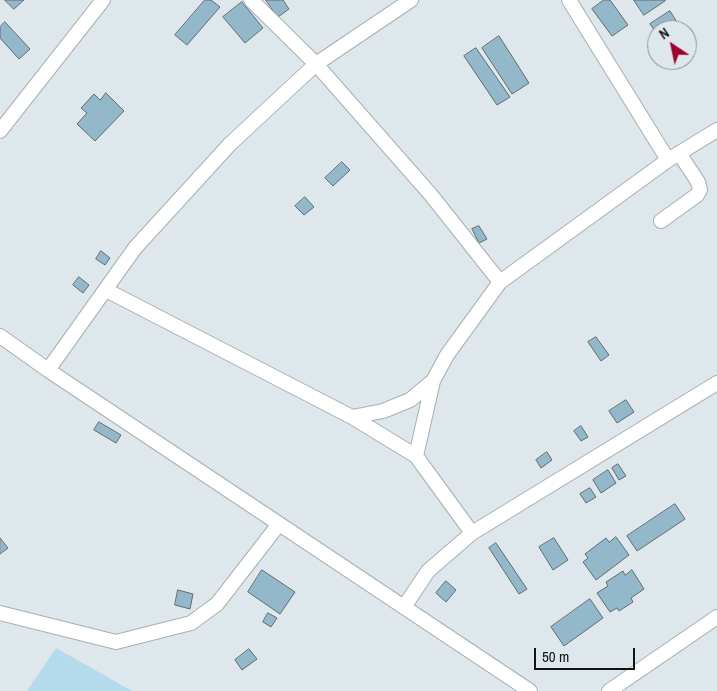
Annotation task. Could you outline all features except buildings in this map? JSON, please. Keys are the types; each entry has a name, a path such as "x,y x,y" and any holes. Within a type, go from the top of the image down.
{"street":[{"path":"0,130 103,0"},
{"path":"250,0 316,64 431,195 500,282"},
{"path":"48,370 136,248 230,144 316,64 411,0"},
{"path":"569,0 674,156 698,182 700,190 697,195 661,221"},
{"path":"416,456 433,381 447,356 500,282 674,156 717,130"},
{"path":"106,290 352,417 416,456 472,532"},
{"path":"0,336 48,370 530,691"},
{"path":"352,417 383,411 410,400 433,381"},
{"path":"404,607 428,571 472,532 717,383"},
{"path":"0,613 116,642 191,623 216,604 279,524"},
{"path":"609,691 717,616"}],"shaded area":[{"path":"56,648 132,691 27,691"}]}
